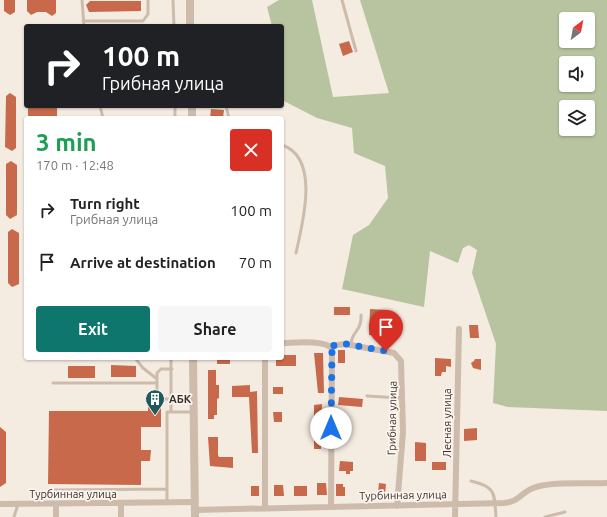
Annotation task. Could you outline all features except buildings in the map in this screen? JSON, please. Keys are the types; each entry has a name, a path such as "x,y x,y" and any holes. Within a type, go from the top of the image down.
{"street":[{"path":"190,0 190,24"},
{"name":"Лесная улица","path":"455,517 459,329"},
{"name":"Грибная улица","path":"284,343 321,343 330,347 338,344 351,345 394,353 399,356 403,366 403,398 401,465 397,506"},
{"path":"330,347 331,507"},
{"path":"193,360 195,510"},
{"path":"265,360 266,507"},
{"name":"Турбинная улица","path":"0,504 56,505 167,503 195,510 266,507 397,506 495,503 518,500 533,488 544,484 607,483"},
{"path":"121,504 121,517"},
{"path":"56,505 56,517"}],"lane":[{"path":"82,0 84,24"},
{"path":"83,21 143,21 148,14 148,0"},
{"path":"174,0 174,24"},
{"path":"342,0 356,51"},
{"path":"284,146 296,154 304,169 305,210 296,253"},
{"path":"351,345 352,336 361,325 361,315"},
{"path":"137,360 157,381"},
{"path":"171,360 171,412"},
{"path":"171,399 160,399 157,395 157,373 161,369 172,369"},
{"path":"53,383 157,381"},
{"path":"367,396 403,398"},
{"path":"167,503 167,412 193,412"},
{"path":"471,481 486,485 492,489 495,494 496,517"},
{"path":"55,490 167,489"},
{"path":"14,517 18,504"},
{"path":"545,517 565,512"}],"green space":[{"path":"279,0 312,0 333,97 389,93 360,0 607,0 607,411 508,407 493,403 496,344 472,273 477,250 469,245 463,248 458,263 430,251 424,307 342,289 353,235 369,225 388,198 385,166 354,153 352,128 317,118 284,101 284,24 271,24 267,7"}],"place":[{"name":"АБК","path":"155,416"}],"route":[{"path":"331,428 332,349 329,346 333,344 346,344 386,351"}]}
